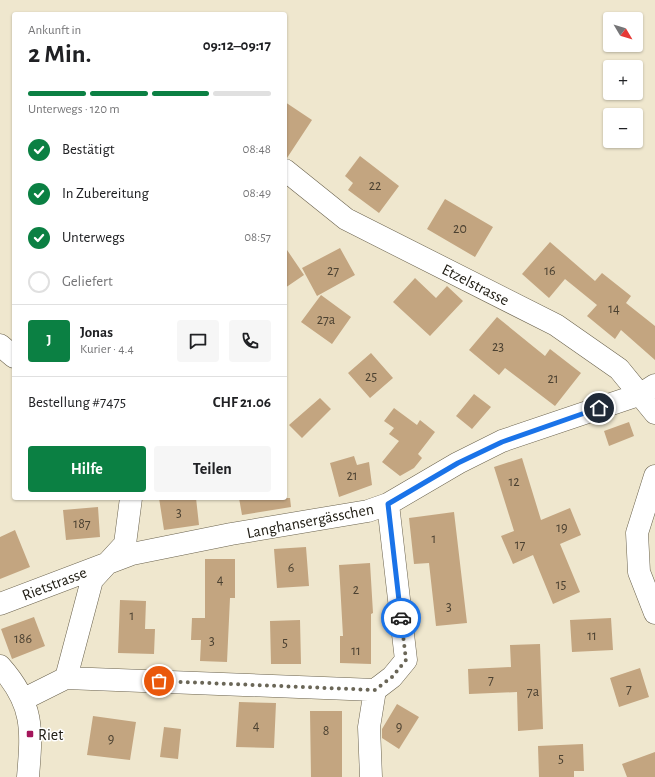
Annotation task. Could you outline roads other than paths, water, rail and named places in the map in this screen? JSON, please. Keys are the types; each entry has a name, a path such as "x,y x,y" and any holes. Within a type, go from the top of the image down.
{"street":[{"name":"Etzelstrasse","path":"287,172 346,219 556,325 648,390 655,413"},
{"path":"0,345 12,355"},
{"name":"Langhansergässchen","path":"109,562 132,554 231,534 368,511 388,504 458,463 502,442 648,390"},
{"path":"655,476 637,533 639,572 655,613"},
{"path":"66,678 92,580 125,544 131,500"},
{"path":"24,700 66,678 375,690 392,677 406,660 388,504"},
{"name":"Rietstrasse","path":"0,604 109,562"},
{"path":"0,666 11,679 24,700 30,734 28,777"},
{"path":"371,777 369,727 375,690"}],"place":[{"name":"Riet","path":"30,734"}]}
